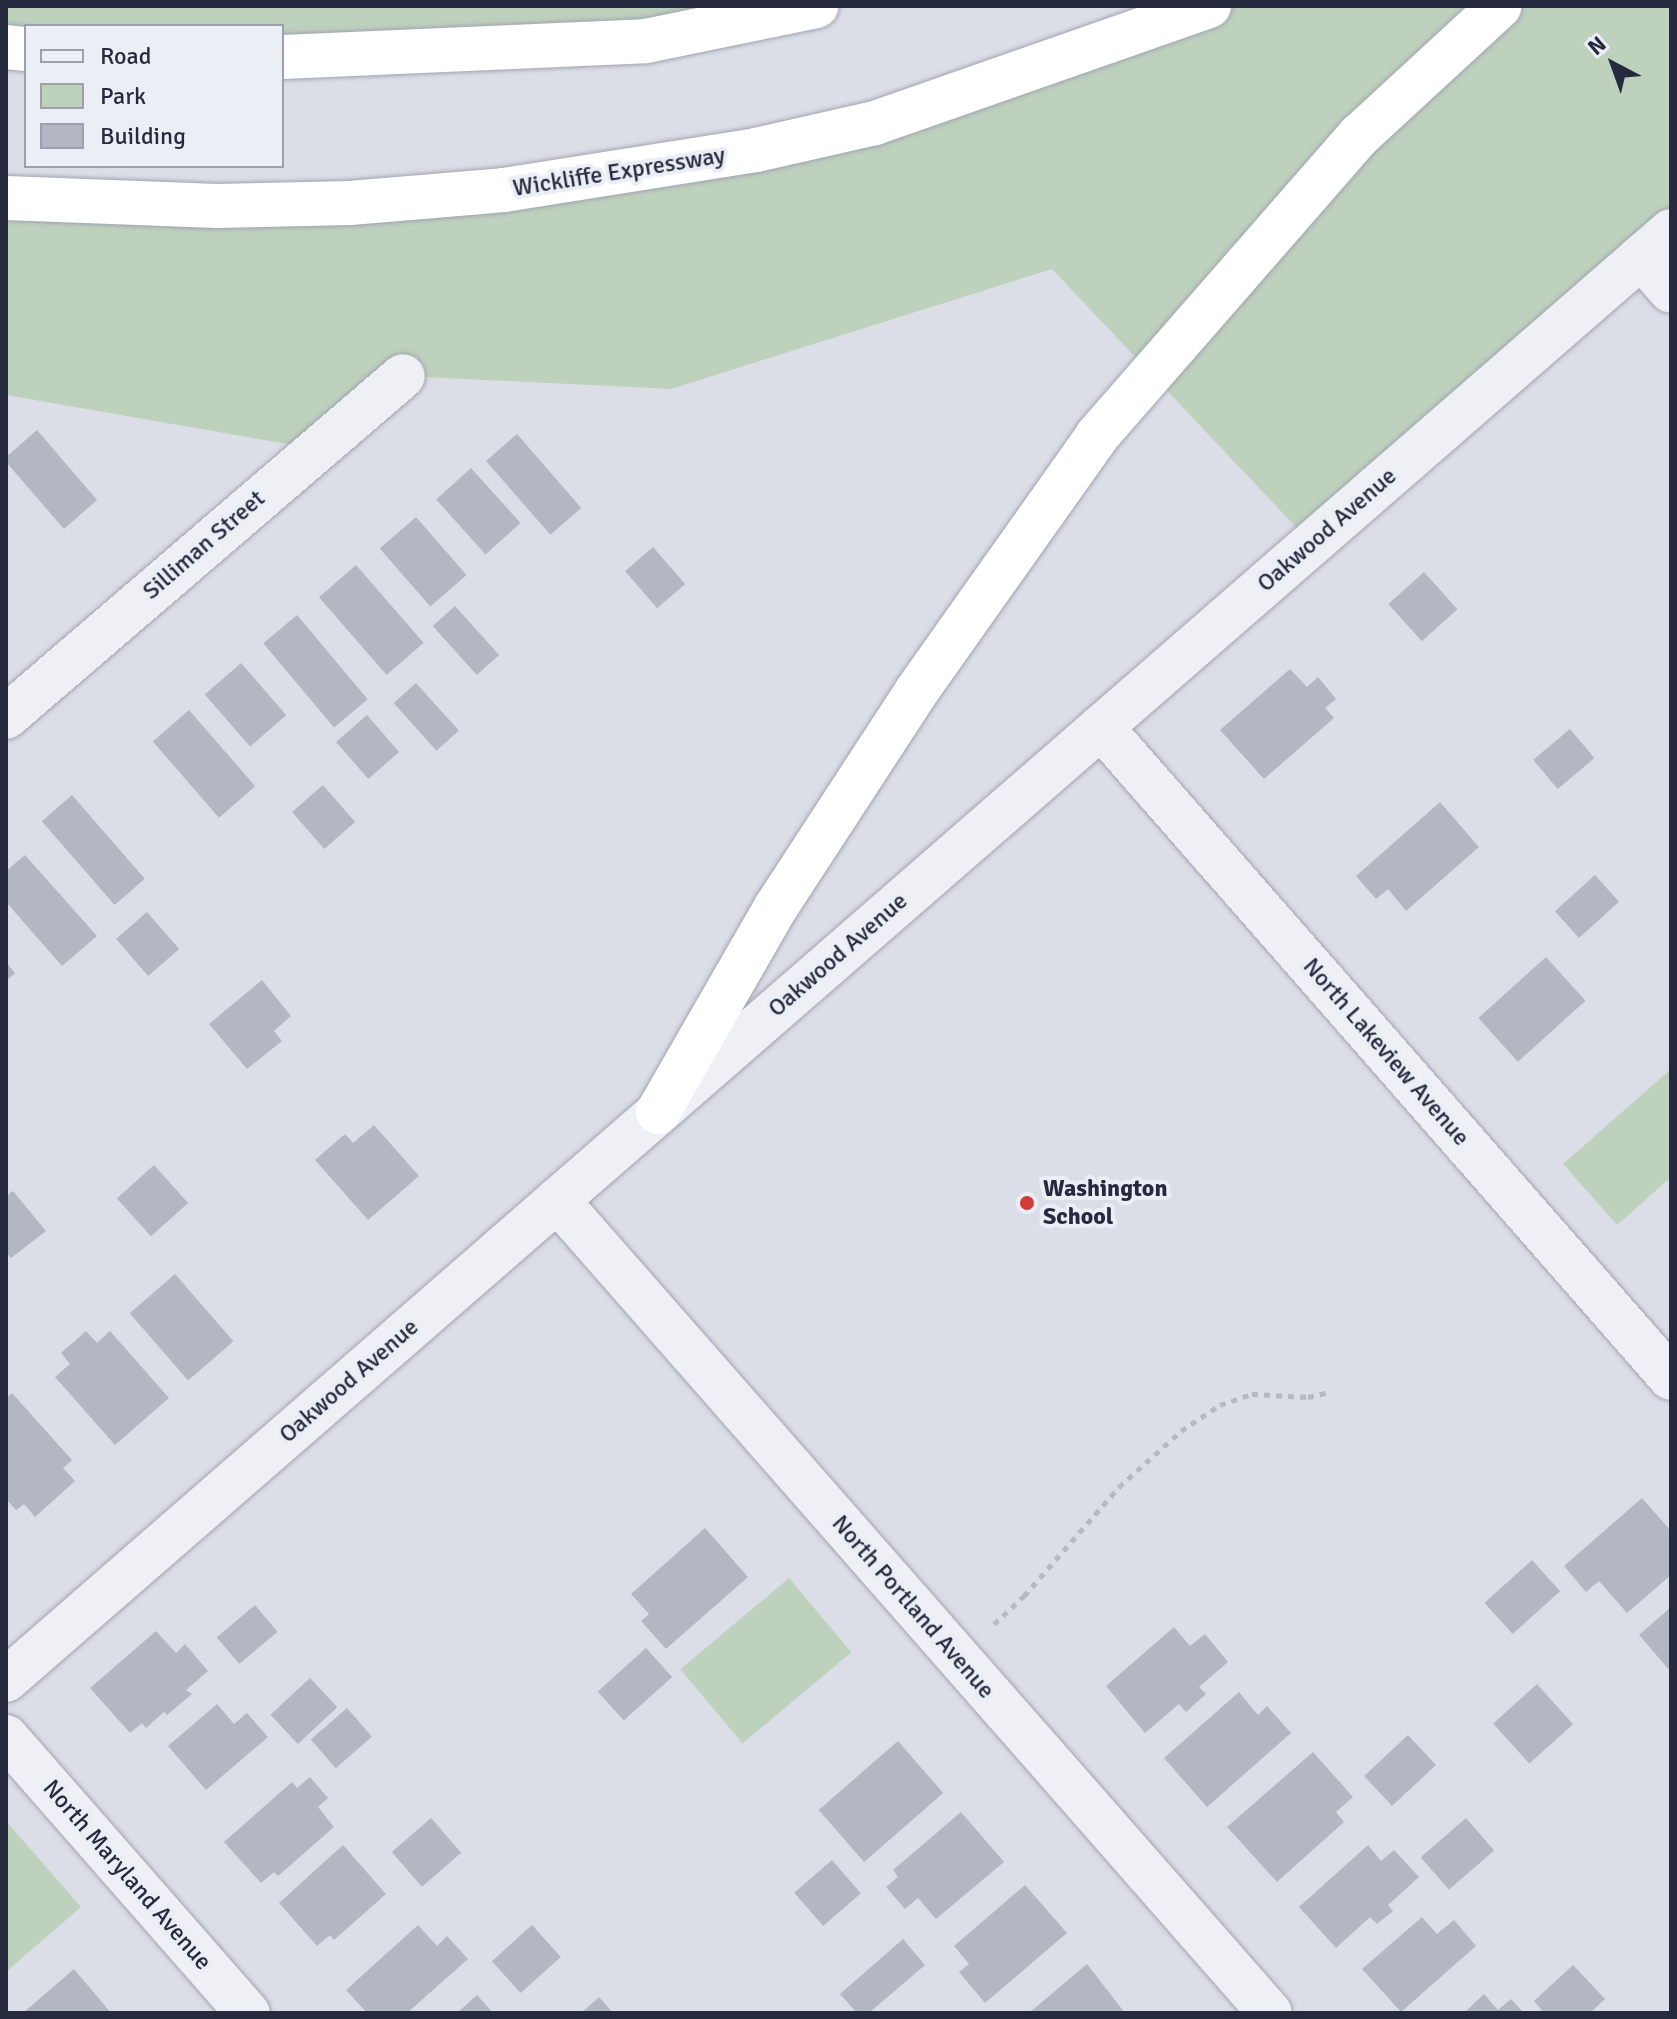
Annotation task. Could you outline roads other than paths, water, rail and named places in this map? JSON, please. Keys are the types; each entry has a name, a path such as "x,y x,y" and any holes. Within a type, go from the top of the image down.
{"highway":[{"path":"284,57 646,41 816,6"},
{"name":"Wickliffe Expressway","path":"6,198 232,206 350,203 504,190 756,150 875,123 1209,6"},
{"path":"658,1112 776,907 916,692 1097,436 1360,135 1500,6"}],"street":[{"name":"Oakwood Avenue","path":"6,1680 1656,244"},
{"path":"1656,244 1671,291"},
{"name":"Silliman Street","path":"6,717 403,376"},
{"name":"North Lakeview Avenue","path":"1101,727 1671,1378"},
{"name":"North Portland Avenue","path":"557,1200 1270,2013"},
{"name":"North Maryland Avenue","path":"6,1737 248,2013"}],"place":[{"name":"Washington School","path":"1027,1203"}]}
